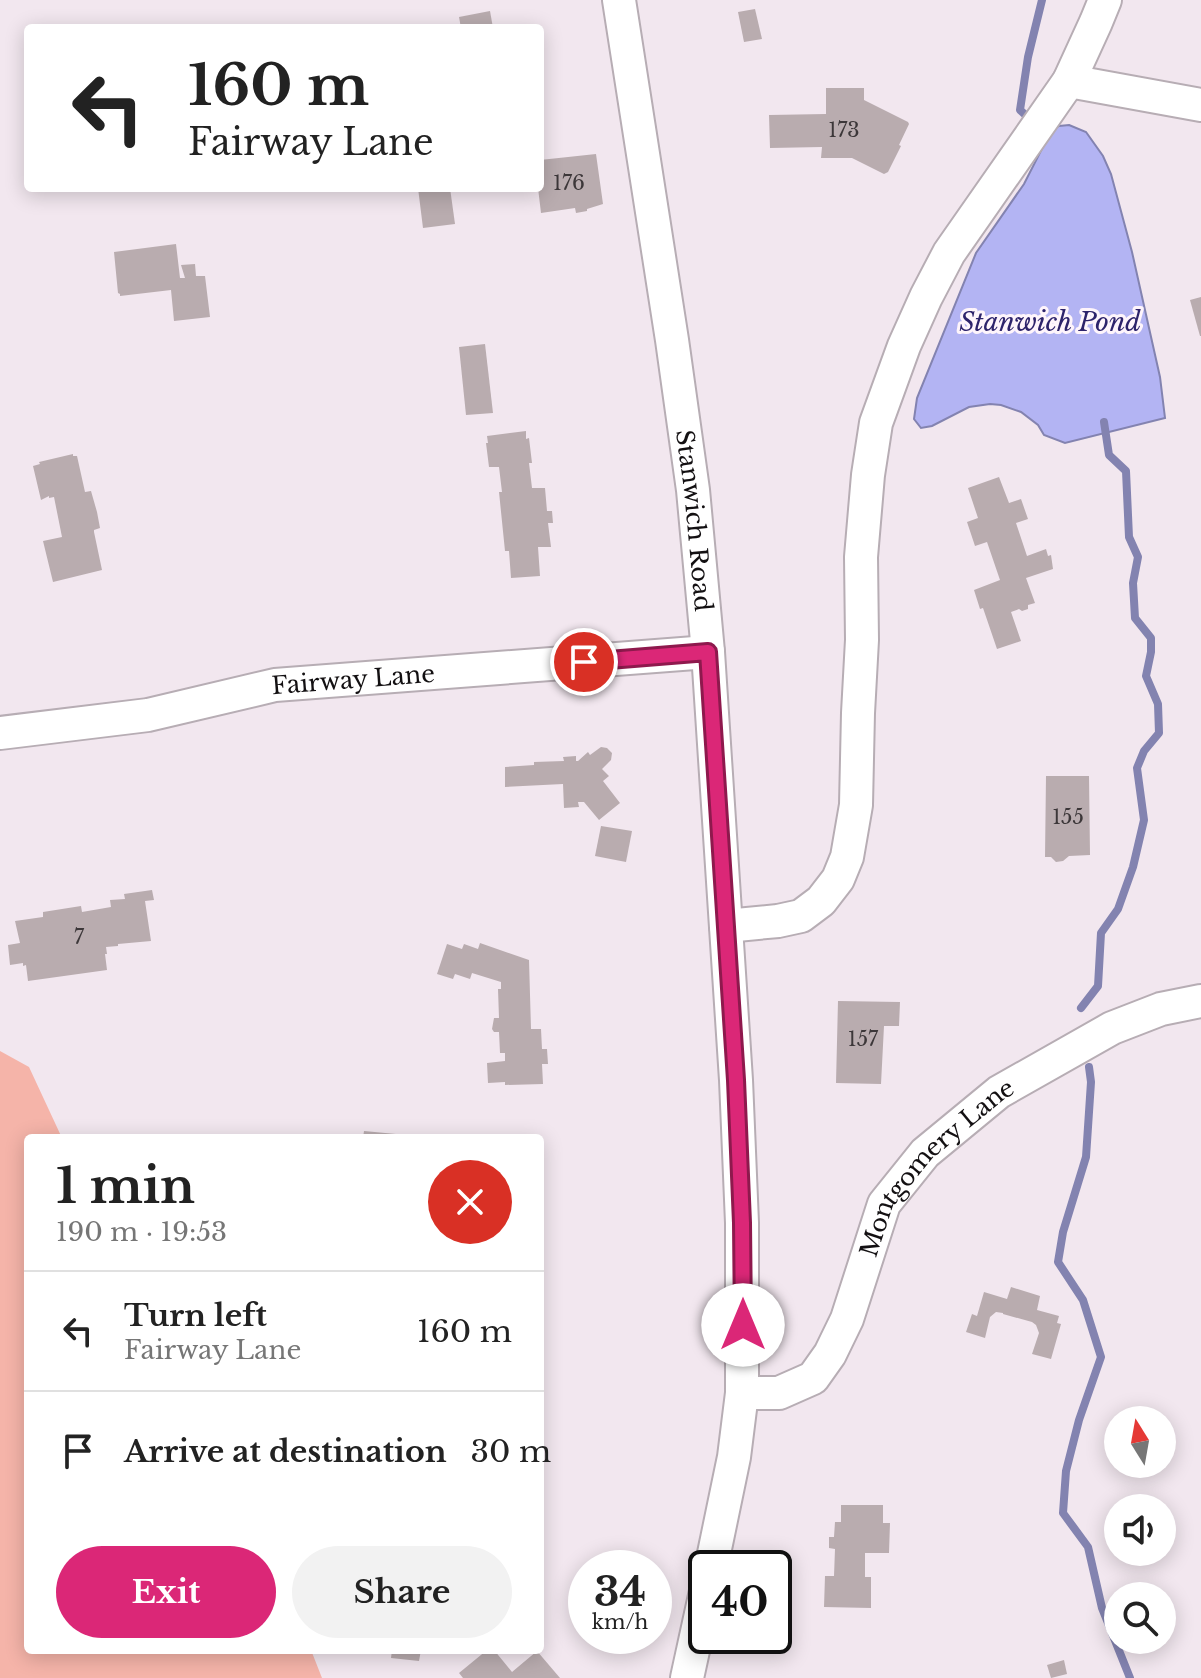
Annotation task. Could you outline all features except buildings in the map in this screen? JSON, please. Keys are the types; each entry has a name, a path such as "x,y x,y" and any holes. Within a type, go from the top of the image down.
{"street":[{"name":"Stanwich Road","path":"619,0 693,490 708,652 736,1080 742,1223 742,1393 734,1457 715,1550"},
{"path":"726,926 801,916 821,901 838,879 847,857 856,805 862,640 861,557 876,423 904,346 949,253 1069,81 1105,0"},
{"path":"1069,81 1201,105"},
{"name":"Fairway Lane","path":"0,733 148,715 275,685 708,652"},
{"name":"Montgomery Lane","path":"742,1393 779,1393 813,1378 830,1354 847,1319 884,1204 925,1153 999,1092 1112,1028 1161,1009 1201,1001"},
{"path":"687,1678 692,1654"}],"shaded area":[{"path":"0,1051 29,1067 60,1134 24,1134 24,1654 313,1654 322,1678 0,1678"}],"water":[{"name":"Stanwich Pond","path":"1069,125 1086,132 1111,174 1160,377 1165,418 1065,443 1044,435 1038,425 1021,412 990,404 969,407 932,426 921,428 914,419 917,398 976,253 1024,184 1051,131"}],"waterway":[{"path":"1031,120 1020,110 1028,57 1042,0"},
{"path":"1081,1008 1098,986 1101,933 1118,909 1133,867 1144,820 1137,768 1144,751 1159,733 1158,704 1146,676 1151,638 1135,618 1133,583 1138,557 1129,537 1126,471 1109,455 1104,422"},
{"path":"1089,1067 1091,1082 1086,1157 1063,1232 1058,1262 1083,1300 1101,1357 1079,1420 1066,1471 1063,1513 1088,1547 1102,1608 1130,1678"}],"route":[{"path":"584,662 708,652 736,1080 743,1325"}]}
